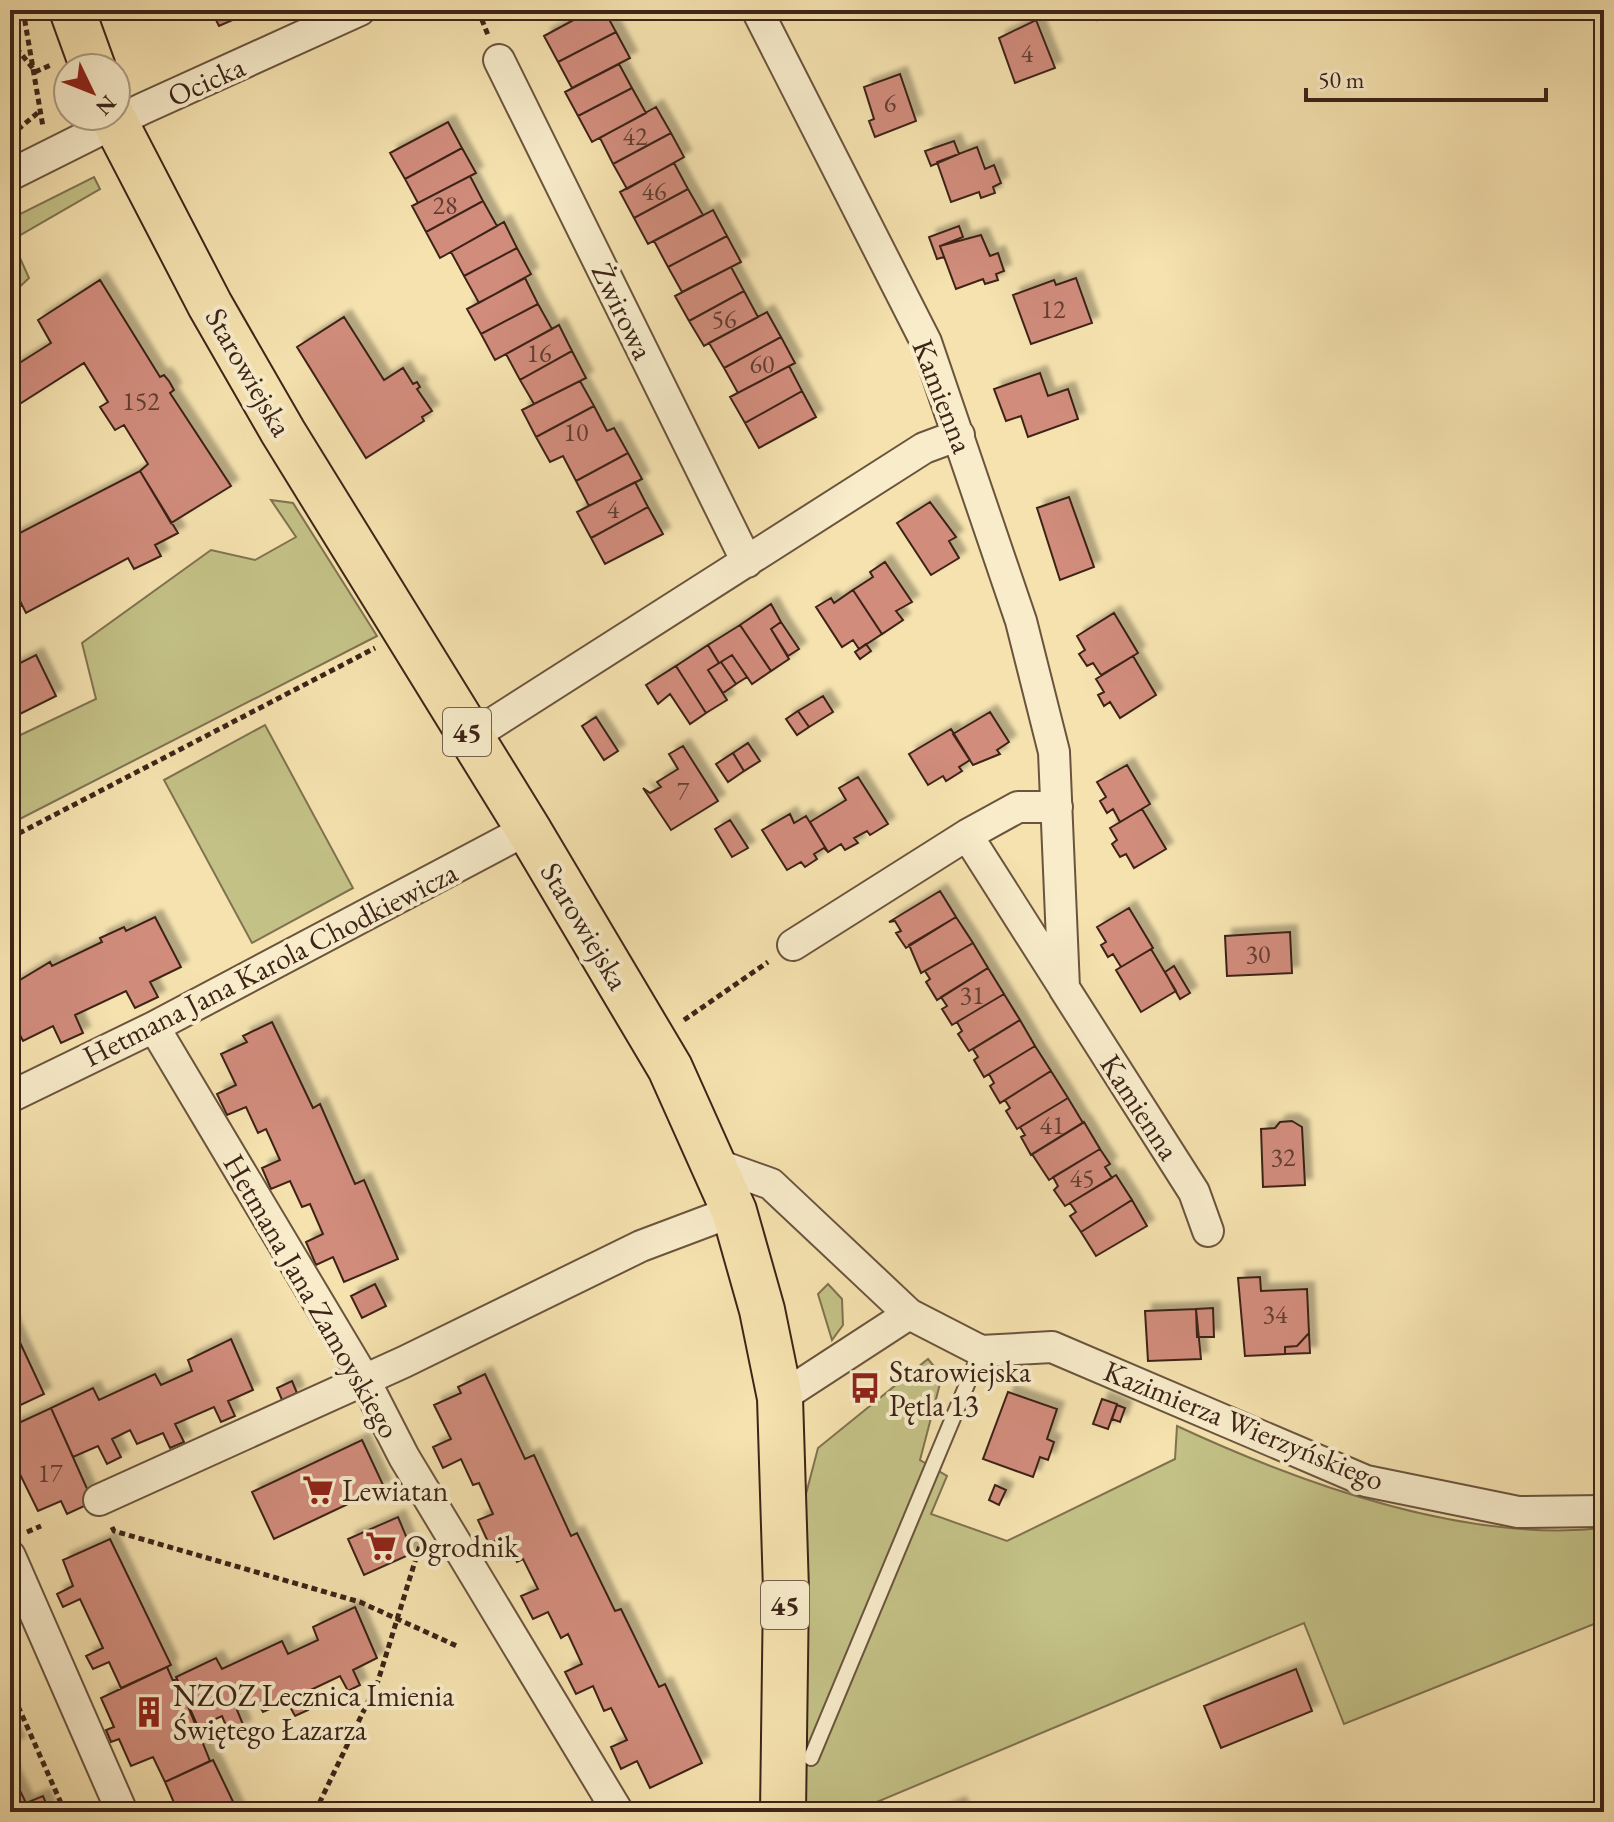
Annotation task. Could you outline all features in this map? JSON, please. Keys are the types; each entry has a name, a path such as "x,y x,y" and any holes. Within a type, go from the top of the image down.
{"main road":[{"path":"72,10 87,52"},
{"name":"Starowiejska","path":"120,132 217,317 654,1041 684,1095 734,1211 762,1310 780,1398 785,1475 783,1812"}],"street":[{"name":"Ocicka","path":"132,112 360,10"},
{"name":"Kamienna","path":"757,10 926,342 1021,621 1054,752 1064,988"},
{"name":"Żwirowa","path":"499,60 747,562"},
{"name":"Ocicka","path":"10,175 92,132"},
{"path":"471,737 924,448 959,435"},
{"path":"793,945 967,835 1018,807 1057,807"},
{"name":"Hetmana Jana Karola Chodkiewicza","path":"10,1097 154,1027 528,829"},
{"name":"Kamienna","path":"967,835 1194,1192 1208,1231"},
{"name":"Hetmana Jana Zamoyskiego","path":"154,1027 364,1379 432,1504 618,1812"},
{"path":"715,1164 754,1176 783,1192 909,1314 981,1351"},
{"path":"99,1500 364,1379 641,1246 734,1211"},
{"path":"780,1398 909,1314"},
{"name":"Kazimierza Wierzyńskiego","path":"981,1351 1052,1347 1366,1481 1518,1512 1604,1511"},
{"path":"10,1556 122,1812"}],"lane":[{"path":"811,1758 981,1351"}],"path":[{"path":"23,10 47,157"},
{"path":"10,40 35,72"},
{"path":"10,136 40,111"},
{"path":"10,838 363,655 405,629"},
{"path":"654,1041 793,945"},
{"path":"99,1500 114,1531 345,1598 459,1647"},
{"path":"315,1812 378,1681 432,1504"},
{"path":"10,1688 65,1812"}],"shaded area":[{"path":"94,177 100,189 12,240 29,278 10,296 10,219"},
{"path":"271,500 293,503 377,636 10,824 10,740 96,699 82,643 211,550 255,560 296,537"},
{"path":"265,725 353,888 252,943 164,780"},
{"path":"828,1284 842,1299 843,1325 832,1340 818,1294"},
{"path":"928,1359 942,1376 920,1460 947,1476 931,1514 1007,1541 1175,1459 1177,1426 1330,1488 1441,1518 1496,1527 1551,1530 1604,1528 1604,1620 1344,1724 1304,1623 853,1812 801,1812 806,1494 818,1448"}],"building":[{"path":"211,10 250,10 251,12 219,26"},
{"path":"592,10 604,10 616,32 558,62 544,36"},
{"path":"1095,10 1126,10 1127,15 1097,20"},
{"path":"1036,20 1055,68 1015,83 999,38"},
{"path":"616,32 630,58 572,88 558,62"},
{"path":"619,64 632,88 578,116 565,92"},
{"path":"900,74 916,121 875,137 869,121 874,119 864,87"},
{"path":"632,88 646,113 592,142 578,116"},
{"path":"656,107 671,133 613,164 600,138"},
{"path":"448,122 462,148 405,179 390,153"},
{"path":"671,133 684,157 627,189 613,164"},
{"path":"954,141 959,154 931,166 925,151"},
{"path":"977,147 985,169 994,165 1001,183 993,187 995,193 981,198 979,192 951,202 937,162"},
{"path":"462,148 476,173 418,203 405,179"},
{"path":"674,163 688,189 634,218 620,192"},
{"path":"470,176 483,201 426,232 412,206"},
{"path":"688,189 703,215 648,244 634,218"},
{"path":"483,201 497,226 440,258 426,232"},
{"path":"713,210 727,236 668,267 654,241"},
{"path":"504,222 517,248 464,276 451,252"},
{"path":"959,226 963,237 940,246 944,257 937,259 929,237"},
{"path":"981,235 990,256 998,253 1004,271 996,274 998,280 985,284 983,279 956,289 940,246"},
{"path":"727,236 741,262 682,292 668,267"},
{"path":"517,248 531,274 479,303 464,276"},
{"path":"731,267 744,291 689,321 675,296"},
{"path":"525,278 538,304 481,334 467,309"},
{"path":"1076,278 1092,323 1031,344 1013,295 1054,280 1056,285"},
{"path":"100,280 160,377 164,375 169,381 174,390 170,393 231,486 171,523 140,471 148,464 124,425 115,430 100,407 108,402 84,363 15,407 10,400 10,369 51,343 38,320"},
{"path":"744,291 758,317 704,346 689,321"},
{"path":"538,304 552,329 495,360 481,334"},
{"path":"767,312 781,337 724,368 709,343"},
{"path":"344,317 384,380 403,368 413,384 417,382 420,387 417,389 432,411 422,417 424,421 366,458 297,347"},
{"path":"559,325 572,351 520,380 506,354"},
{"path":"781,337 795,363 738,393 724,368"},
{"path":"572,351 586,378 534,404 520,380"},
{"path":"789,366 802,391 745,423 730,397"},
{"path":"1040,373 1048,396 1068,389 1078,419 1028,437 1021,416 1006,421 994,389"},
{"path":"580,381 594,406 536,437 522,410"},
{"path":"802,391 816,417 759,448 745,423"},
{"path":"594,406 607,431 614,428 628,453 576,481 563,456 550,462 536,437"},
{"path":"628,453 642,479 589,506 576,481"},
{"path":"140,471 178,533 155,545 161,556 134,569 128,558 26,613 10,581 10,538"},
{"path":"635,482 648,507 591,538 577,512"},
{"path":"1069,497 1094,567 1060,580 1037,508"},
{"path":"930,502 956,537 949,541 959,558 931,575 897,523"},
{"path":"648,507 663,534 605,564 591,538"},
{"path":"885,562 912,602 896,611 903,620 882,634 853,590 873,577 870,572"},
{"path":"10,581 22,605 10,612"},
{"path":"853,590 882,634 859,649 853,640 842,647 816,607 831,598 834,603"},
{"path":"771,604 781,622 771,629 789,659 771,671 740,625"},
{"path":"1114,613 1138,653 1101,675 1093,663 1087,666 1079,654 1085,650 1077,636"},
{"path":"781,622 799,649 788,656 771,629"},
{"path":"740,625 771,671 752,684 732,655 719,663 708,645"},
{"path":"866,644 871,651 860,659 855,652"},
{"path":"708,645 719,663 708,670 727,700 706,713 676,666"},
{"path":"36,655 56,696 10,719 10,668"},
{"path":"732,655 747,677 736,684 721,662"},
{"path":"1133,656 1156,695 1120,718 1110,702 1104,706 1098,695 1104,692 1096,679"},
{"path":"721,662 736,684 723,693 708,670"},
{"path":"676,666 706,713 690,724 670,694 658,704 646,685"},
{"path":"823,696 833,712 809,727 798,711"},
{"path":"798,711 809,727 797,735 786,719"},
{"path":"990,712 1009,742 997,750 1000,754 973,765 953,734"},
{"path":"596,717 618,751 604,760 582,726"},
{"path":"951,729 970,760 959,767 962,771 946,781 943,776 928,785 909,754"},
{"path":"748,743 760,761 744,771 733,753"},
{"path":"683,746 718,801 671,830 643,788 650,793 661,787 657,782 678,769 669,754"},
{"path":"733,753 744,771 728,782 716,764"},
{"path":"1127,765 1150,804 1120,822 1113,809 1107,813 1100,801 1106,797 1097,782"},
{"path":"858,777 888,824 870,835 867,831 854,838 858,843 845,850 841,844 828,852 810,822 846,800 839,788"},
{"path":"1142,809 1166,849 1134,868 1126,854 1120,857 1112,844 1117,840 1110,828"},
{"path":"790,814 794,823 806,816 828,852 824,848 814,854 817,859 805,867 801,862 787,870 762,830"},
{"path":"730,820 748,848 732,857 715,829"},
{"path":"940,891 956,917 906,948 896,933 901,931 895,921 889,922"},
{"path":"1129,908 1153,948 1121,967 1113,954 1108,957 1101,945 1106,942 1097,927"},
{"path":"155,917 181,967 150,982 158,997 135,1008 126,991 75,1015 83,1033 61,1043 53,1026 23,1041 10,1015 10,986 50,962 52,966 102,942 100,938 124,927 126,931"},
{"path":"956,917 973,943 921,973 909,945"},
{"path":"1290,932 1292,973 1227,976 1225,936"},
{"path":"973,943 988,968 937,1000 926,982 930,979 925,971"},
{"path":"1151,949 1176,991 1141,1012 1116,970"},
{"path":"1174,966 1190,993 1180,999 1165,972"},
{"path":"988,968 1004,994 952,1025 942,1009 947,1006 941,997"},
{"path":"1004,994 1020,1020 969,1051 958,1034 962,1031 957,1022"},
{"path":"1020,1020 1035,1046 984,1077 974,1060 978,1057 973,1049"},
{"path":"272,1022 313,1108 320,1104 355,1184 364,1180 398,1259 344,1282 333,1257 316,1265 306,1242 323,1234 310,1204 302,1207 290,1181 271,1189 262,1168 280,1160 266,1129 258,1133 246,1107 227,1115 217,1094 236,1085 221,1054 247,1042 243,1036"},
{"path":"1035,1046 1051,1071 1000,1103 990,1086 994,1083 989,1074"},
{"path":"1051,1071 1068,1098 1017,1129 1006,1111 1010,1108 1005,1100"},
{"path":"1068,1098 1083,1123 1031,1155 1021,1137 1025,1135 1020,1127"},
{"path":"1292,1121 1302,1127 1305,1185 1263,1187 1261,1129 1275,1128 1280,1122"},
{"path":"1084,1122 1100,1149 1049,1180 1032,1154"},
{"path":"1100,1149 1110,1164 1105,1167 1112,1178 1065,1206 1054,1190 1058,1186 1053,1177"},
{"path":"1116,1175 1132,1200 1081,1232 1070,1216 1076,1212 1070,1203"},
{"path":"1132,1200 1147,1226 1096,1256 1081,1232"},
{"path":"1260,1277 1261,1291 1307,1289 1309,1333 1297,1346 1285,1347 1285,1354 1245,1356 1238,1278"},
{"path":"375,1284 386,1306 362,1318 351,1296"},
{"path":"1213,1308 1214,1337 1197,1337 1196,1309"},
{"path":"1196,1309 1201,1359 1148,1361 1145,1311"},
{"path":"10,1321 44,1394 10,1410"},
{"path":"1309,1333 1310,1353 1285,1354 1285,1347 1297,1346"},
{"path":"231,1339 253,1390 228,1401 235,1416 221,1422 214,1407 175,1424 184,1442 170,1448 163,1433 137,1444 130,1430 112,1439 121,1457 107,1464 98,1446 73,1457 51,1408 93,1388 99,1400 155,1374 161,1385 192,1371 188,1360"},
{"path":"485,1374 525,1459 534,1455 571,1536 577,1533 615,1611 621,1609 659,1687 665,1684 702,1763 650,1788 637,1761 621,1769 611,1747 627,1740 611,1708 604,1711 593,1686 576,1694 565,1672 582,1664 568,1634 561,1638 548,1612 533,1619 521,1596 538,1589 523,1559 517,1562 504,1536 489,1544 478,1520 493,1514 479,1483 473,1485 461,1459 443,1468 433,1447 451,1439 434,1405 461,1393 458,1387"},
{"path":"292,1381 297,1393 282,1400 277,1388"},
{"path":"1008,1392 1057,1409 1047,1439 1054,1442 1048,1460 1040,1457 1033,1477 983,1459"},
{"path":"1102,1399 1117,1404 1108,1429 1093,1424"},
{"path":"1117,1405 1125,1408 1120,1422 1112,1419"},
{"path":"51,1408 93,1502 67,1514 61,1501 38,1511 10,1454 10,1427"},
{"name":"Lewiatan","path":"362,1440 384,1487 274,1539 252,1492"},
{"path":"995,1485 1006,1490 999,1505 989,1500"},
{"name":"Ogrodnik","path":"398,1517 413,1553 364,1575 348,1539"},
{"path":"110,1539 171,1665 121,1688 109,1662 93,1669 86,1656 103,1648 80,1599 63,1607 57,1594 73,1586 63,1560"},
{"path":"355,1607 377,1658 353,1670 360,1685 348,1691 340,1676 300,1695 308,1710 295,1716 287,1701 263,1712 257,1701 237,1710 244,1727 229,1733 222,1716 198,1727 176,1677 216,1658 222,1669 282,1641 288,1654 318,1640 313,1627"},
{"name":"NZOZ Lecznica Imienia Świętego Łazarza","path":"167,1667 173,1681 177,1679 210,1761 165,1782 153,1757 131,1766 119,1739 111,1742 106,1730 114,1727 101,1698"},
{"path":"1296,1669 1312,1711 1221,1748 1204,1706"},
{"path":"10,1733 18,1744 10,1747"},
{"path":"213,1760 238,1812 178,1812 165,1782"},
{"path":"10,1770 26,1803 43,1796 48,1808 40,1812 10,1812"},
{"path":"959,1804 962,1812 940,1812"}],"place":[{"name":"Starowiejska Pętla 13","path":"865,1388"},
{"name":"Lewiatan","path":"318,1490"},
{"name":"Ogrodnik","path":"381,1546"},
{"name":"NZOZ Lecznica Imienia Świętego Łazarza","path":"149,1712"}]}
